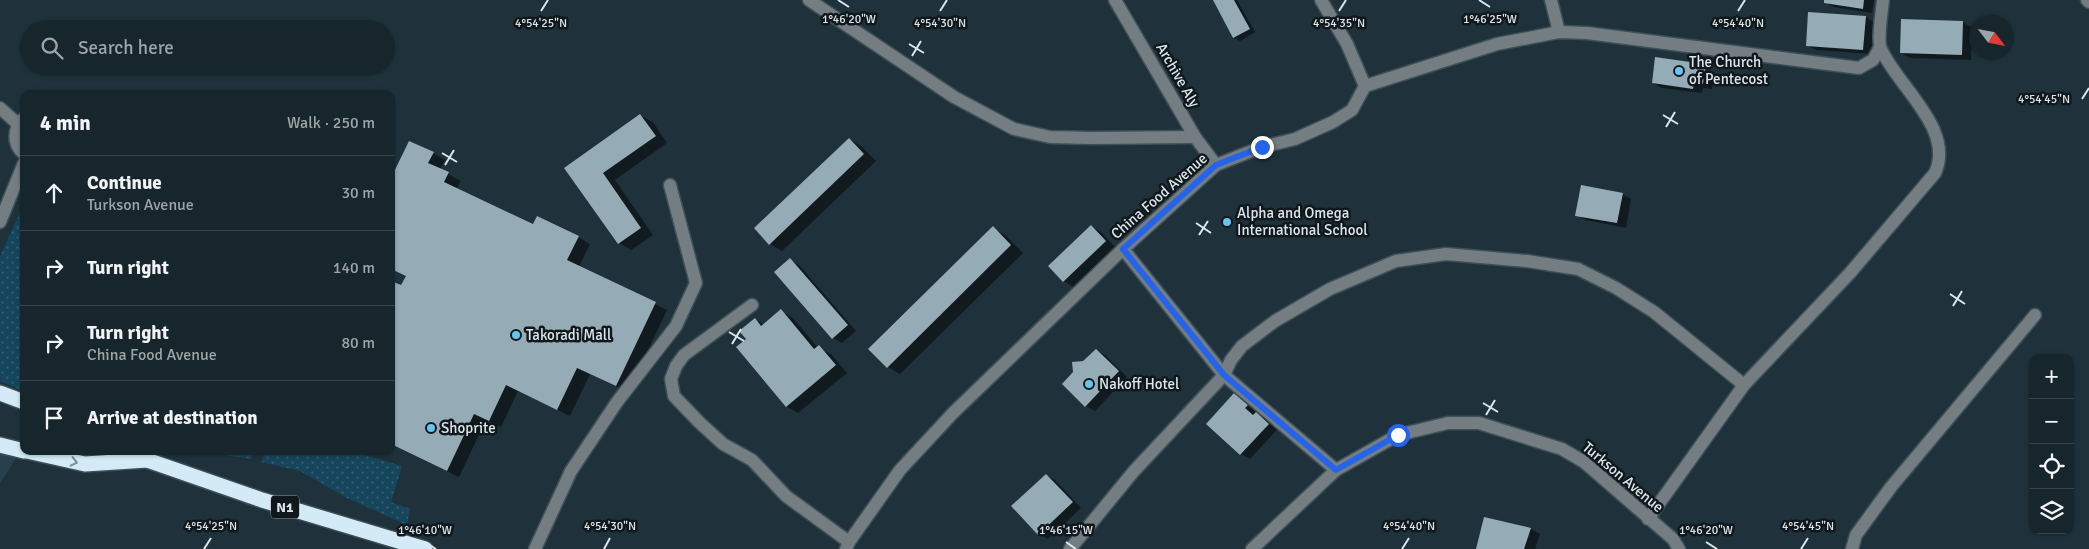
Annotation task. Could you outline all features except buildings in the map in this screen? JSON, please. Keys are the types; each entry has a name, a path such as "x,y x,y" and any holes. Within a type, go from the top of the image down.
{"highway":[{"path":"0,393 20,400"},
{"name":"N1","path":"0,445 20,450"},
{"name":"N1","path":"43,455 85,464 147,460"},
{"name":"N1","path":"139,455 147,460 262,500 425,549"}],"street":[{"path":"809,0 954,97 1014,129 1058,137 1195,137"},
{"name":"Archive Aly","path":"1115,0 1195,137 1216,165"},
{"path":"1321,0 1348,44 1365,86 1497,44 1560,32 1587,33 1859,68 1873,60 1880,48 1883,0"},
{"path":"1550,0 1560,32"},
{"path":"1648,519 1744,385 1868,252 1935,173 1940,162 1939,143 1930,124 1880,48"},
{"name":"China Food Avenue","path":"847,546 900,470 953,413 1123,249 1216,165 1262,147 1295,139 1333,122 1352,110 1365,86"},
{"path":"0,108 20,120"},
{"path":"20,124 15,139 20,149"},
{"path":"0,222 20,173"},
{"path":"535,549 571,471 617,402 676,326 696,283 670,185"},
{"path":"1123,249 1224,375 1336,470"},
{"path":"1070,549 1134,471 1224,375 1231,360 1242,346 1275,321 1330,290 1396,262 1446,254 1527,261 1578,269 1616,288 1654,312 1744,385"},
{"path":"752,305 684,355 676,366 671,379 674,396 723,444 752,460 786,496 847,546"},
{"path":"1852,549 1856,535 1891,487 2035,316"},
{"name":"Turkson Avenue","path":"1252,549 1336,470 1398,435 1448,423 1479,423 1562,449 1584,462 1673,539 1678,549"}],"shaded area":[{"path":"20,213 20,389 0,381 0,256"},
{"path":"0,441 20,447 20,453 0,483"},
{"path":"224,455 252,455 251,459"},
{"path":"264,455 365,455 402,466 391,502 410,509 407,525 347,498 300,471 261,462"}],"place":[{"name":"The Church of Pentecost","path":"1679,71"},
{"name":"Alpha and Omega International School","path":"1227,222"},
{"name":"Takoradi Mall","path":"516,335"},
{"name":"Nakoff Hotel","path":"1089,384"},
{"name":"Shoprite","path":"431,428"}],"route":[{"path":"1262,147 1216,165 1123,249 1224,375 1336,470 1398,435"}]}
